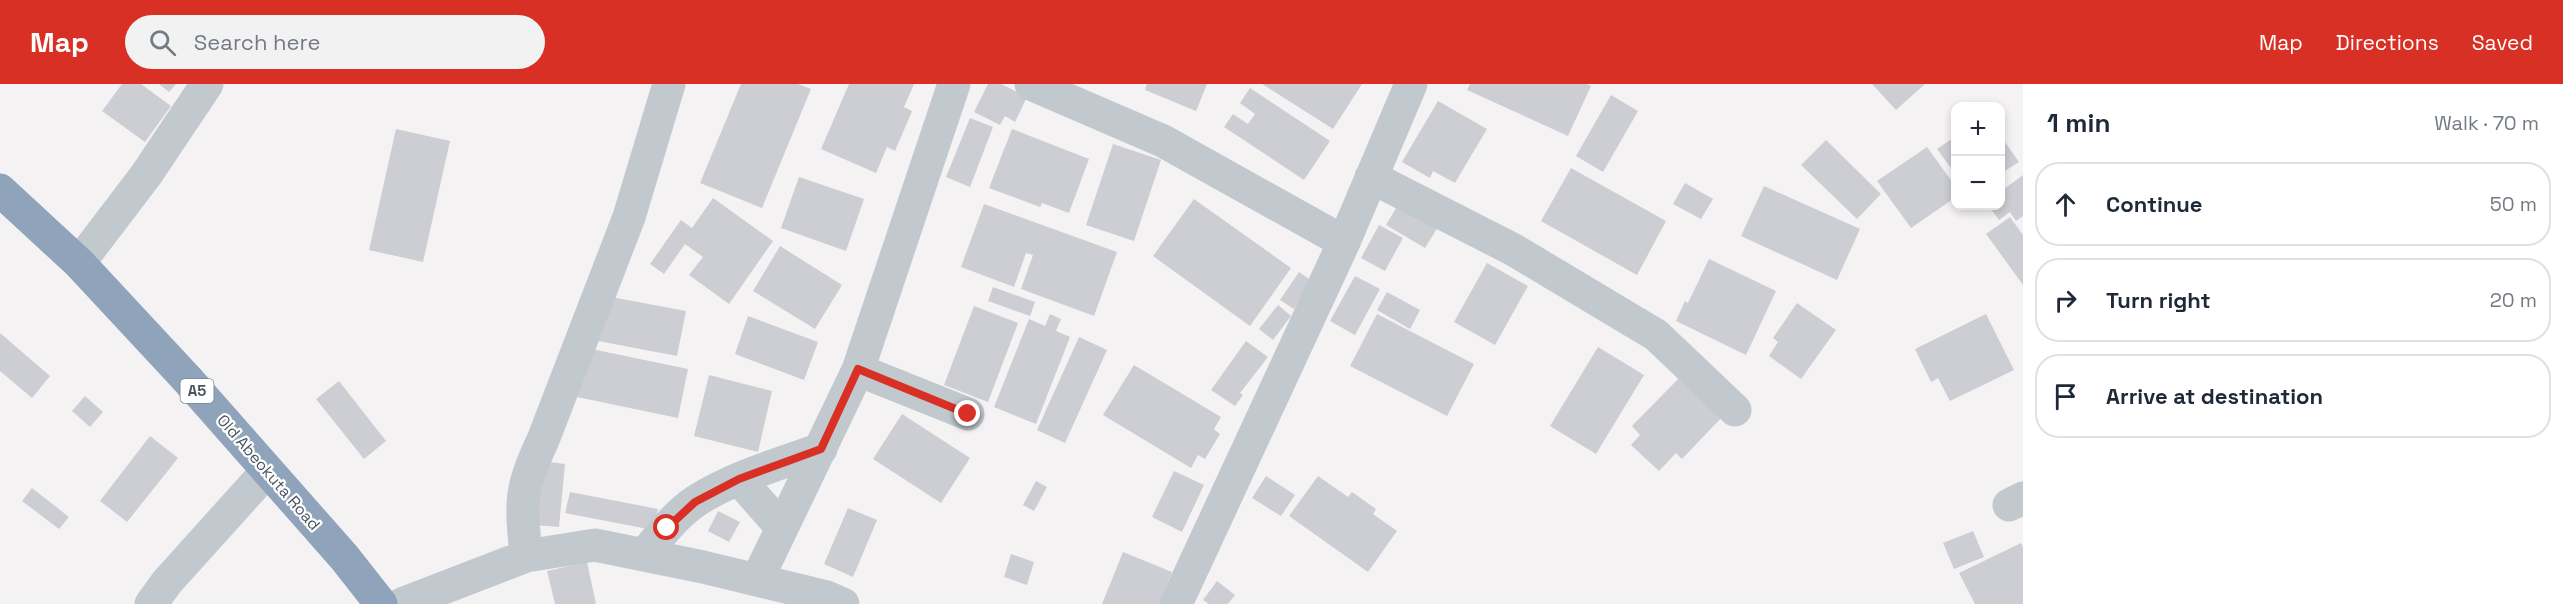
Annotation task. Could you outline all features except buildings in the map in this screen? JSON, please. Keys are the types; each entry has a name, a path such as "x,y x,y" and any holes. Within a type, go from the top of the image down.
{"highway":[{"name":"Old Abeokuta Road","path":"0,190 80,262 188,379 344,557 381,604"}],"street":[{"path":"80,262 146,175 207,84"},
{"path":"526,556 521,501 527,472 543,440 629,217 669,84"},
{"path":"757,580 858,369 954,84"},
{"path":"1031,84 1163,141 1344,242"},
{"path":"1176,604 1344,242 1411,84"},
{"path":"1371,177 1514,250 1656,335 1735,410"},
{"path":"858,369 968,414"},
{"path":"644,555 667,528 695,502 739,479 821,449"},
{"path":"150,604 267,471"},
{"path":"739,479 782,528"},
{"path":"402,604 526,556 595,545 757,580 827,597 843,604"}],"route":[{"path":"667,528 695,502 739,479 821,449 858,369 968,414"}]}
